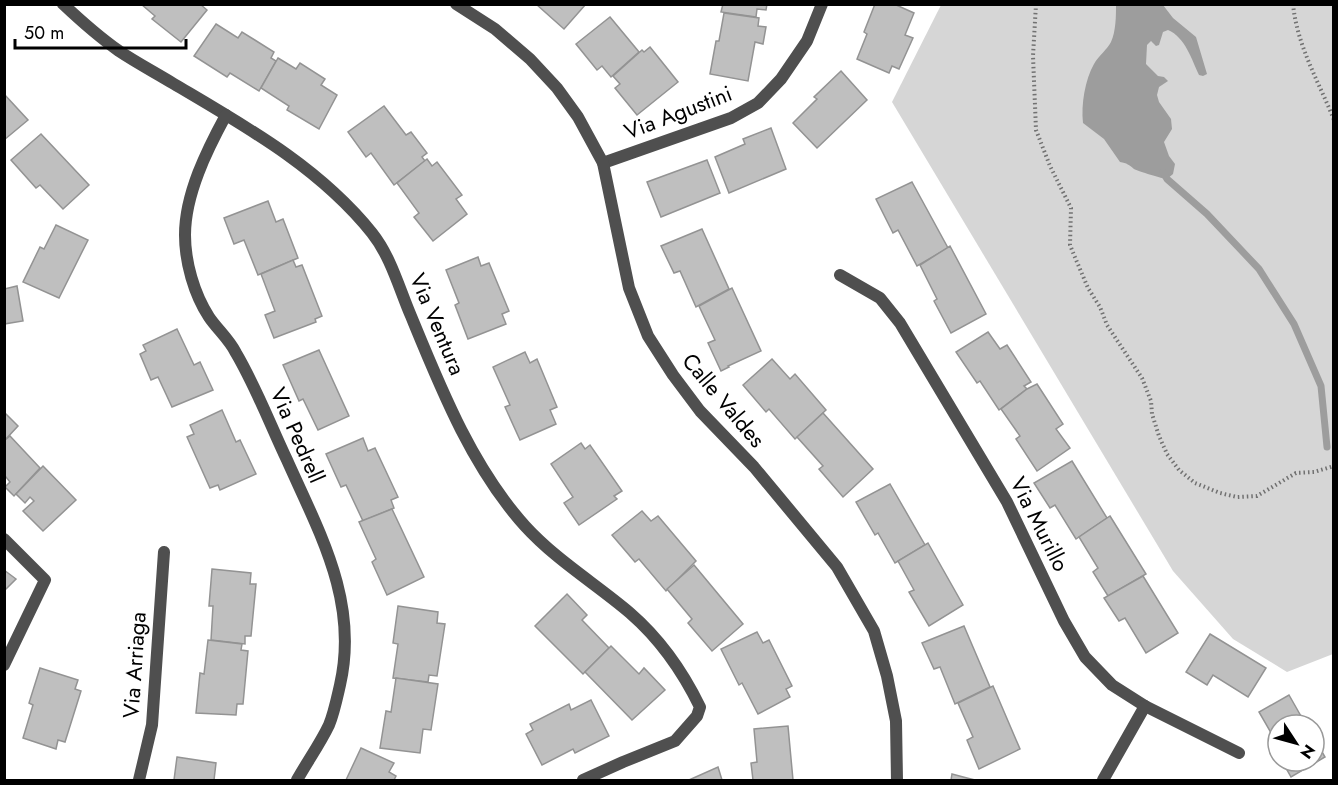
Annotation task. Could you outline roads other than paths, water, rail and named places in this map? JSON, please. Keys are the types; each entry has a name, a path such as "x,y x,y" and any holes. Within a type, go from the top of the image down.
{"street":[{"name":"Via Ventura","path":"63,4 82,23 120,52 262,137 311,172 356,213 385,252 447,399 476,455 498,490 525,526 554,554 630,613 653,635 676,665 700,707 697,717 675,741 583,780"},
{"name":"Calle Valdes","path":"456,4 495,29 530,59 557,88 578,117 603,163 629,288 648,336 672,375 700,411 754,467 837,567 874,631 887,676 896,721 897,780"},
{"name":"Via Agustini","path":"603,163 731,118 758,103 781,79 807,40 822,4"},
{"name":"Via Pedrell","path":"226,115 203,158 191,196 184,234 188,264 195,289 209,317 236,352 261,404 336,574 343,606 345,642 340,684 329,724 297,780"},
{"name":"Via Murillo","path":"840,275 880,298 900,323 1007,502 1064,621 1085,657 1112,685 1145,705 1239,753"},
{"path":"4,538 45,579 4,665"},
{"name":"Via Arriaga","path":"139,780 152,725 164,552"},
{"path":"1103,780 1145,705"}],"waterway":[{"path":"1163,172 1167,179 1207,214 1259,269 1294,324 1321,386 1327,447"}]}
